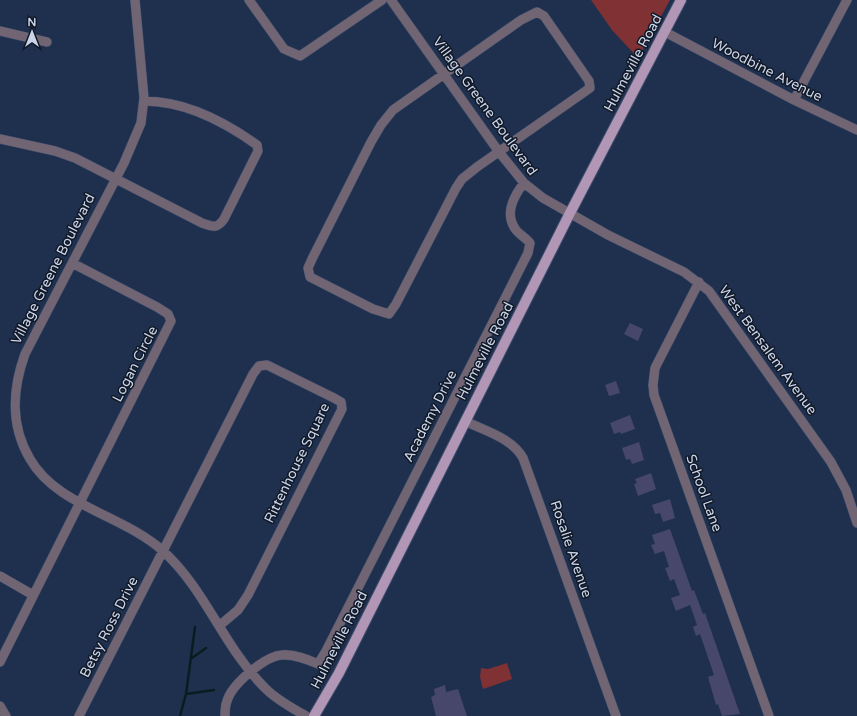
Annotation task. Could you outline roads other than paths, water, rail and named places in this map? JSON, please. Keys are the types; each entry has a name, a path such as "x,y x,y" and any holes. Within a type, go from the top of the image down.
{"main road":[{"name":"Hulmeville Road","path":"314,716 341,667 570,213 681,0"}],"street":[{"name":"Village Greene Boulevard","path":"135,0 144,101 142,118 138,132 116,179 25,354 16,384 14,413 20,439 36,468 56,488 137,532 164,552 187,577 251,672 274,695 306,716"},
{"path":"249,0 284,49 300,56 382,0"},
{"name":"Village Greene Boulevard","path":"391,0 499,152 524,183 543,198 570,213"},
{"path":"794,100 847,0"},
{"path":"536,12 544,16 589,80 590,88 469,173 456,188 396,304 389,314 373,309 310,277 308,268 381,125 393,110 444,74 536,12"},
{"path":"0,31 47,42"},
{"name":"Woodbine Avenue","path":"665,32 794,100 857,130"},
{"path":"0,139 55,151 89,164 202,223 217,227 224,219 258,151 258,145 194,110 165,102 144,101"},
{"name":"Academy Drive","path":"251,672 266,660 281,655 297,656 318,664 528,253 530,243 516,230 510,216 512,198 524,183"},
{"name":"West Bensalem Avenue","path":"570,213 699,282 718,302 831,462 846,490 857,523"},
{"name":"Logan Circle","path":"72,263 157,307 168,314 171,321 80,502"},
{"name":"School Lane","path":"699,282 656,368 653,385 657,402 769,716"},
{"name":"Rittenhouse Square","path":"164,552 253,374 259,366 267,365 277,369 341,402 342,409 336,422 248,595 238,610 220,626"},
{"name":"Rosalie Avenue","path":"465,421 507,441 516,447 523,458 616,716"},
{"path":"0,662 80,502"},
{"name":"Betsy Ross Drive","path":"79,716 164,552"},
{"path":"0,576 33,595"},
{"path":"225,716 227,701 232,690 251,672"},
{"path":"0,706 6,716"}],"waterway":[{"path":"180,716 186,694 195,627"},
{"path":"192,658 206,648"},
{"path":"186,694 214,690"}]}
